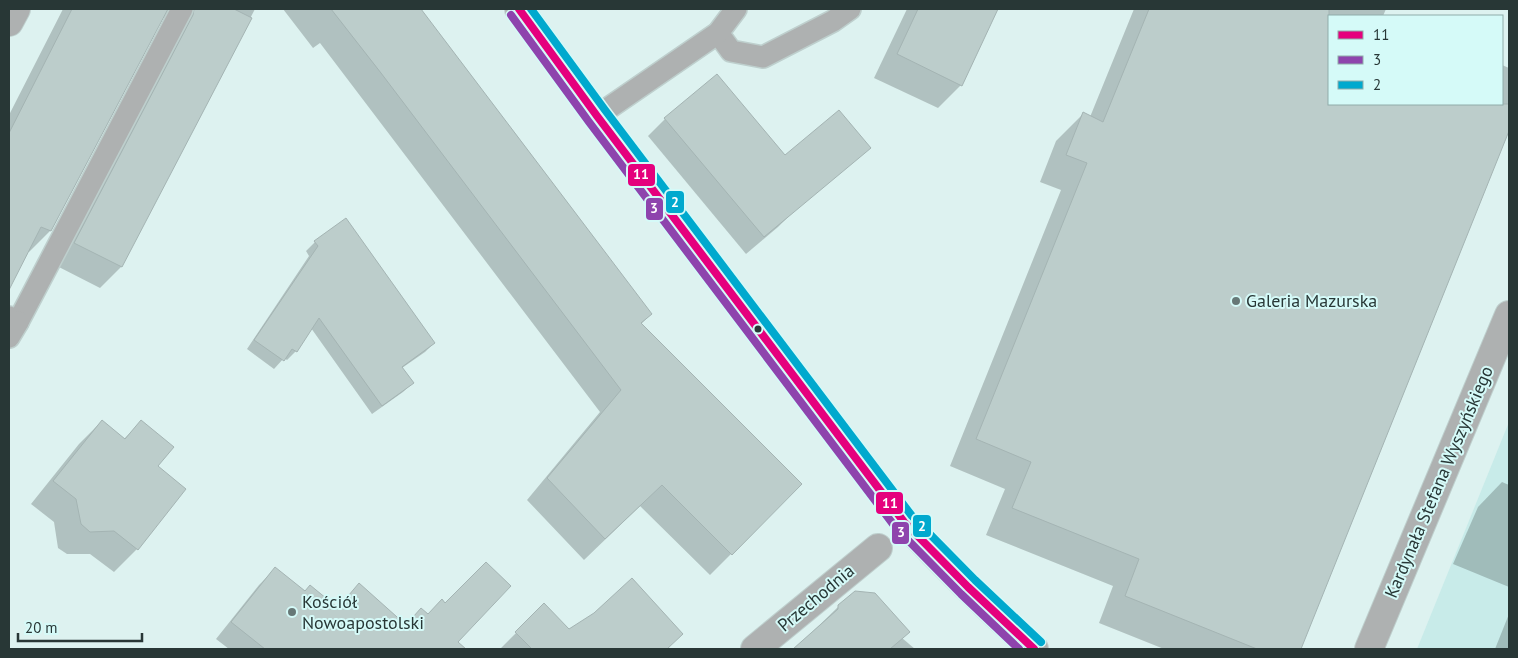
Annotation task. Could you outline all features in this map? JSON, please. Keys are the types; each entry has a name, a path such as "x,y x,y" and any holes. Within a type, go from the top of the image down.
{"street":[{"path":"9,22 16,9"},
{"path":"519,9 597,116 904,522 999,618 1034,649"},
{"name":"Kardynała Stefana Wyszyńskiego","path":"1369,649 1509,315"},
{"name":"Przechodnia","path":"755,649 878,548"}],"lane":[{"path":"12,325 182,9"},
{"path":"597,116 718,33 736,9"},
{"path":"718,33 731,51 763,57 834,21 850,9"}],"shaded area":[{"path":"1509,422 1509,649 1417,649"}],"building":[{"path":"72,9 168,9 51,231 41,227 9,290 9,133"},
{"path":"194,9 234,9 252,18 122,267 74,243 193,15"},
{"path":"331,9 421,9 652,314 641,323 802,484 732,555 662,485 605,539 547,478 621,390"},
{"path":"918,9 998,9 962,86 897,54"},
{"name":"Galeria Mazurska","path":"1149,9 1329,9 1328,105 1509,104 1509,131 1301,649 1257,649 1125,596 1139,559 1012,508 1031,462 976,439 1087,163 1066,155 1083,112 1103,122"},
{"path":"717,74 785,155 839,110 871,148 764,237 664,118"},
{"path":"346,218 435,343 402,367 414,383 382,406 319,318 297,352 292,349 284,361 254,340 318,246 314,241"},
{"path":"102,420 125,439 141,420 174,447 158,466 186,489 138,550 114,531 90,532 81,524 76,499 53,481"},
{"path":"486,562 511,586 458,642 466,649 265,649 231,622 275,567 305,591 310,585 338,608 359,583 406,625 421,608 428,614 442,599 445,603"},
{"path":"632,578 683,634 667,649 532,649 515,632 544,603 569,629 594,613"},
{"path":"855,591 875,593 910,632 890,649 793,649 838,609 838,605"}],"transit line":[{"name":"11","path":"519,9 597,116 904,522 968,587 1034,649"},
{"name":"2","path":"531,9 605,110 912,516 975,580 1041,642"},
{"name":"3","path":"511,15 589,122 896,528 1019,649"}],"place":[{"name":"Galeria Mazurska","path":"1236,301"},
{"name":"Kościół Nowoapostolski","path":"292,612"}]}
